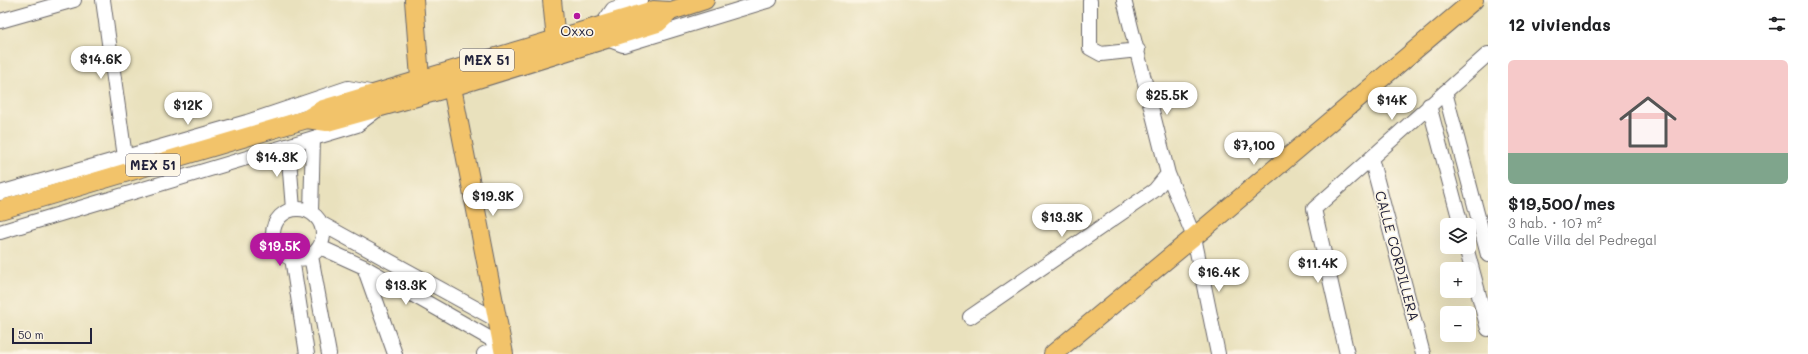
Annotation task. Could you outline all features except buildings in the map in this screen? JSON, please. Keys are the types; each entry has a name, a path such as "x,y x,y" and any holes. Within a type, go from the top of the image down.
{"main road":[{"path":"414,0 420,88"},
{"path":"552,0 556,47"},
{"name":"MEX 51","path":"0,210 307,119 324,109 380,100 604,32 658,23 670,11 705,0"},
{"path":"1053,354 1474,0"},
{"name":"MEX 51","path":"420,88 452,86 556,47"},
{"path":"452,86 504,350"}],"street":[{"path":"0,21 74,0"},
{"path":"103,0 125,157"},
{"path":"641,0 613,9 604,32 623,45 770,0"},
{"path":"1124,0 1138,50 1168,174 1194,237 1218,354"},
{"path":"1090,1 1090,48 1101,54 1138,50"},
{"path":"1347,354 1314,208 1488,54"},
{"path":"0,194 247,122 348,88 380,100 357,125 0,232"},
{"path":"1445,92 1488,255"},
{"path":"1429,105 1459,218"},
{"path":"311,211 313,139"},
{"path":"288,146 292,209"},
{"name":"CALLE CORDILLERA","path":"1371,158 1422,354"},
{"path":"970,317 1155,190 1168,174"},
{"path":"301,208 311,211 318,217 322,224 324,238 316,251 302,259 292,258 282,254 276,247 273,238 273,230 280,216 292,209 301,208"},
{"path":"322,224 498,320"},
{"path":"316,251 364,267 504,350"},
{"path":"316,251 329,354"},
{"path":"1468,254 1488,329"},
{"path":"292,258 307,354"},
{"path":"364,267 396,354"},
{"path":"484,354 504,350"}],"place":[{"name":"Oxxo","path":"577,16"}]}
